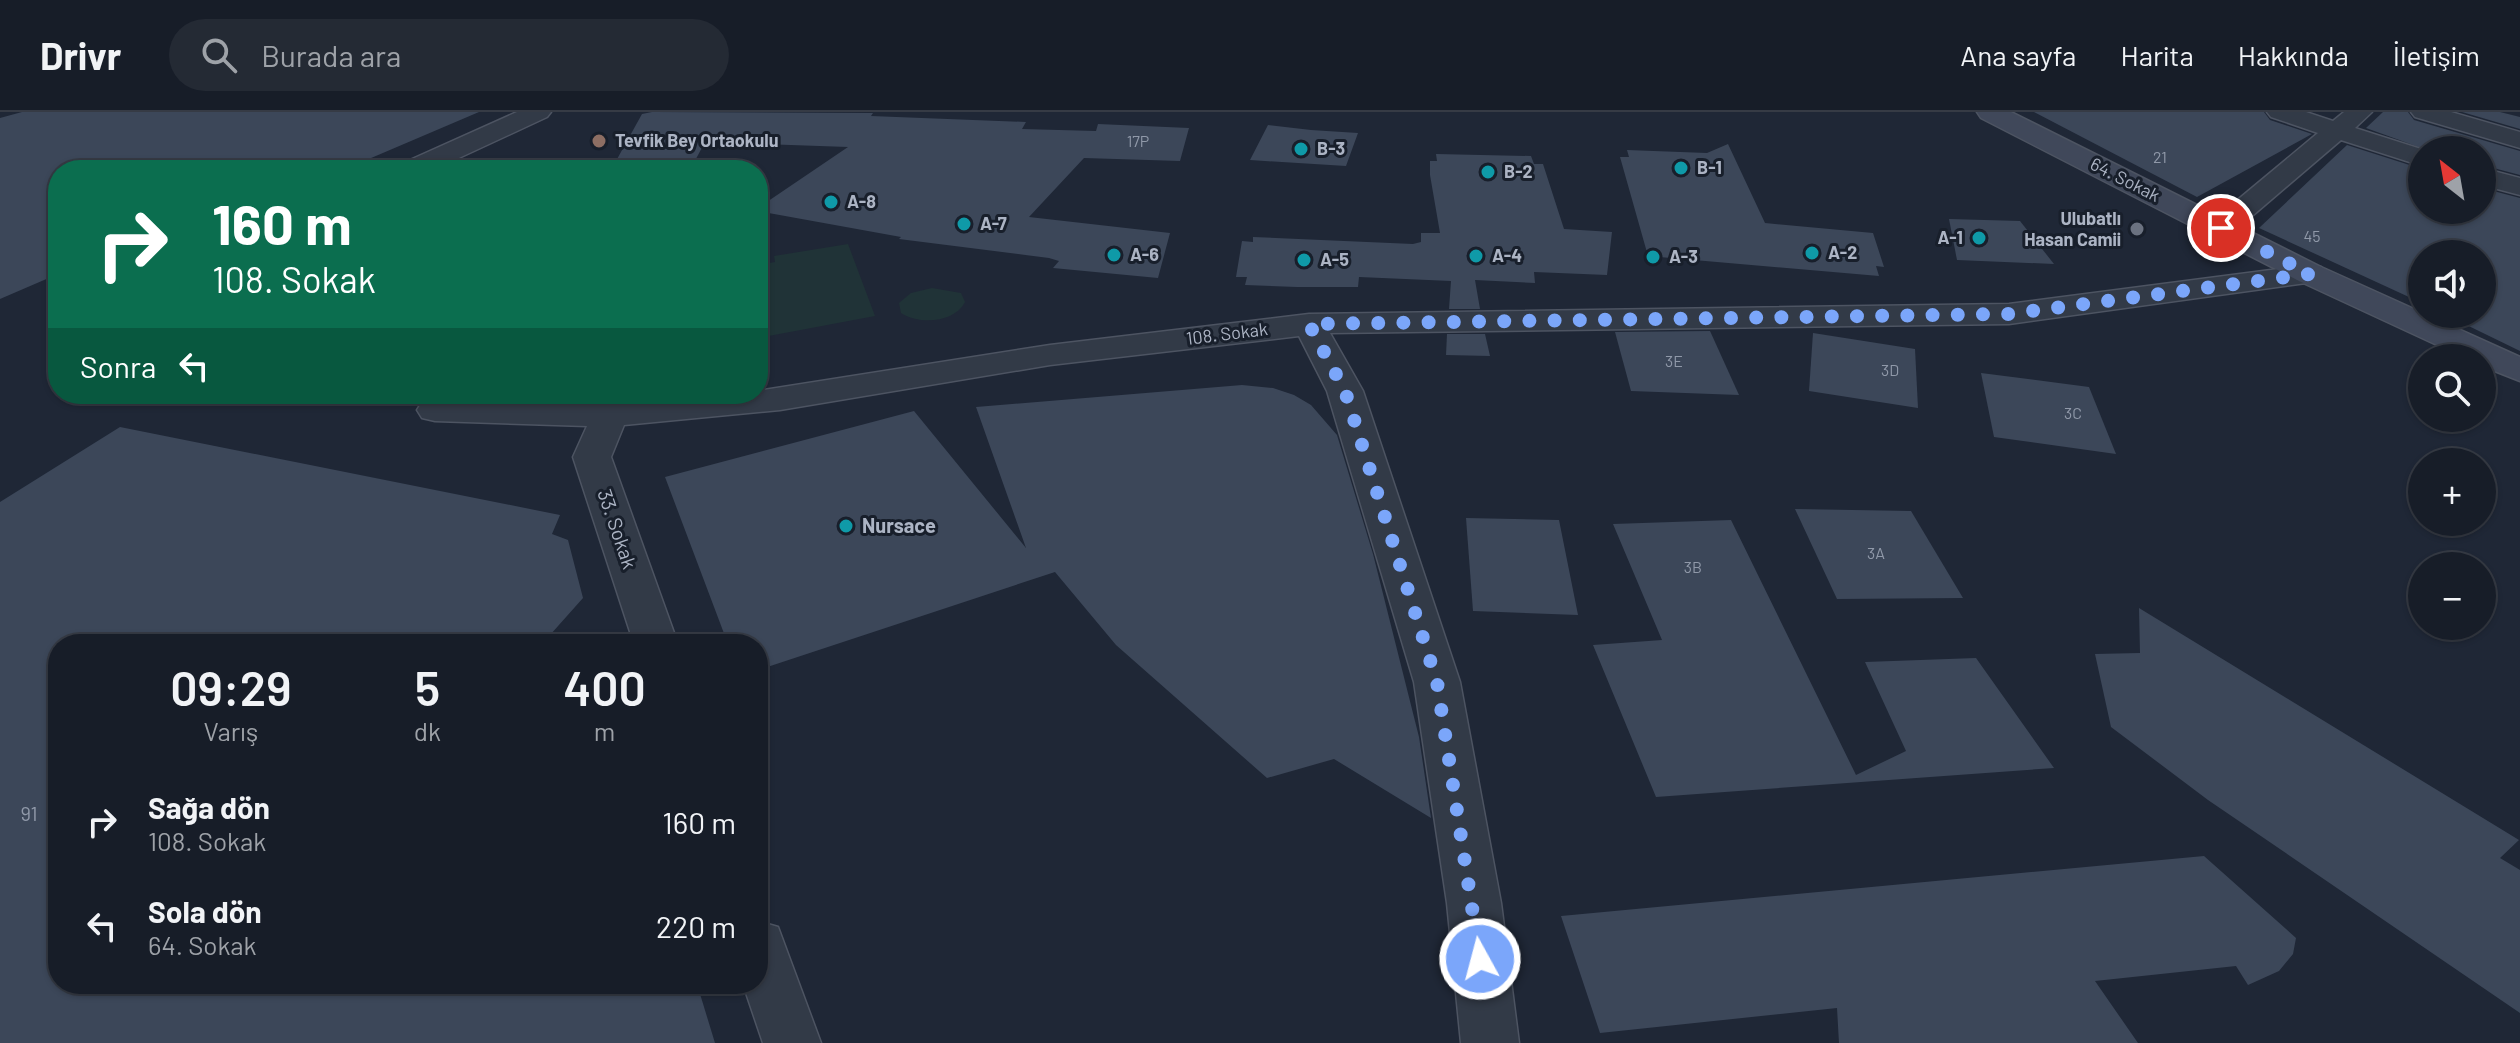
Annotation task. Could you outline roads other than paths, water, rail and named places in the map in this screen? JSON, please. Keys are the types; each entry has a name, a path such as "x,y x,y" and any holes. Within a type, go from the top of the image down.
{"street":[{"path":"433,160 538,112"},
{"name":"64. Sokak","path":"1990,112 2310,274 2520,370"},
{"path":"2280,112 2408,154"},
{"path":"2221,228 2359,112"},
{"path":"2424,112 2520,140"},
{"path":"2496,180 2520,187"},
{"name":"108. Sokak","path":"768,400 1050,355 1309,324 2009,314 2310,274"},
{"path":"1309,324 1345,391 1437,682 1474,903 1490,1043"},
{"name":"108. Sokak","path":"435,410 610,416 730,404"},
{"name":"33. Sokak","path":"610,416 592,457 653,634"},
{"path":"768,973 792,1043"}],"place":[{"name":"Tevfik Bey Ortaokulu","path":"599,141"},
{"name":"B-3","path":"1301,149"},
{"name":"B-1","path":"1681,168"},
{"name":"B-2","path":"1488,172"},
{"name":"A-8","path":"831,202"},
{"name":"A-7","path":"964,224"},
{"name":"Ulubatlı Hasan Camii","path":"2137,229"},
{"name":"A-1","path":"1979,238"},
{"name":"A-2","path":"1812,253"},
{"name":"A-6","path":"1114,255"},
{"name":"A-4","path":"1476,256"},
{"name":"A-3","path":"1653,257"},
{"name":"A-5","path":"1304,260"},
{"name":"Nursace","path":"846,526"}]}
